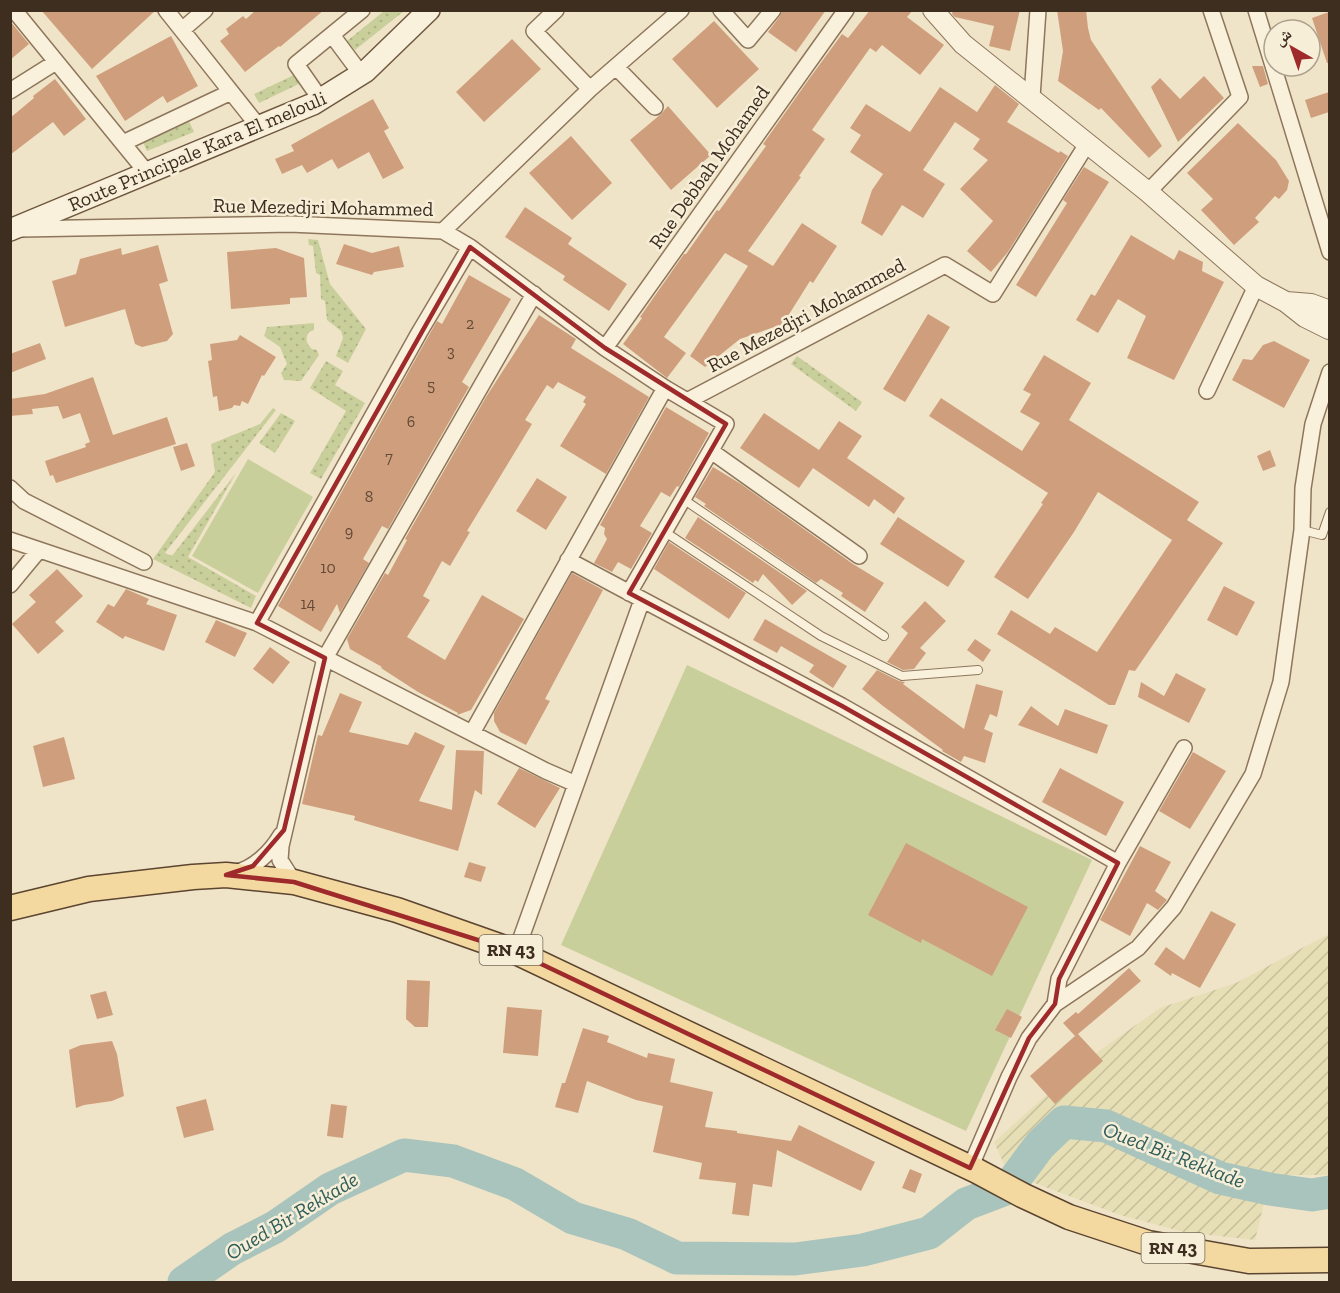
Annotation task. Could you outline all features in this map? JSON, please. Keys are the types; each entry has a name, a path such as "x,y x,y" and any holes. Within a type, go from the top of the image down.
{"main road":[{"name":"Route Principale Kara El melouli","path":"11,230 321,100 361,74 424,12"},
{"name":"RN 43","path":"10,908 89,889 193,877 226,875 294,882 397,910 516,951 1069,1217 1148,1243 1249,1261 1329,1260"}],"street":[{"path":"14,10 148,174"},
{"path":"166,10 260,127"},
{"path":"182,30 205,10"},
{"path":"321,100 296,64 362,10"},
{"path":"556,10 534,31 590,89"},
{"path":"443,231 590,89 681,10"},
{"path":"721,10 748,40 773,10"},
{"name":"Rue Debbah Mohamed","path":"605,348 846,10"},
{"path":"1032,97 1038,10"},
{"path":"1148,192 1240,97 1211,10"},
{"path":"1256,10 1329,252"},
{"path":"942,15 963,44 1148,192 1256,286 1329,330 1329,322"},
{"path":"332,34 361,74"},
{"path":"10,91 56,62"},
{"path":"616,66 655,107"},
{"path":"123,143 231,92"},
{"name":"Rue Mezedjri Mohammed","path":"687,401 945,266 993,294 1087,144"},
{"path":"65,209 57,218 60,222 76,228"},
{"name":"Rue Mezedjri Mohammed","path":"11,230 290,224 443,231 534,294 605,348 665,388 726,424 711,451"},
{"path":"257,623 419,333 470,248"},
{"path":"1207,391 1256,286"},
{"path":"294,882 280,860 284,830 325,658 534,294"},
{"path":"1286,302 1311,304 1329,310"},
{"path":"973,1169 1009,1077 1029,1038 1055,1004 1138,948 1174,907 1253,774 1281,681 1302,530 1303,488 1313,424 1329,372"},
{"path":"472,733 665,388"},
{"path":"516,951 576,784 636,597 665,532 711,451 859,556"},
{"path":"10,488 24,501 144,562"},
{"path":"10,540 257,623 576,784"},
{"path":"10,585 39,550"},
{"path":"568,560 842,706 1118,863"},
{"path":"1055,1004 1059,979 1118,863 1184,748"},
{"path":"226,875 253,866 274,847 284,830"}],"lane":[{"path":"683,499 884,636"},
{"path":"1302,530 1326,536 1329,512"},
{"path":"665,532 821,636 902,675 978,670"}],"highlighted area":[{"path":"470,247 605,348 726,424 629,593 842,706 1118,863 1059,979 1055,1004 1029,1038 970,1168 516,952 294,882 226,875 253,866 284,830 325,658 257,623"}],"shaded area":[{"path":"1329,934 1329,1175 1271,1175 1255,1240 1184,1232 1120,1215 1008,1173 994,1142 1082,1063 1160,1008 1236,983"}],"green space":[{"path":"384,11 404,11 355,50 347,41"},
{"path":"296,74 301,83 259,103 254,94"},
{"path":"189,121 194,132 147,151 142,140"},
{"path":"308,239 318,240 330,284 366,329 348,363 336,356 343,338 341,331 327,320 325,301 321,299 320,275 316,273 313,246 309,245"},
{"path":"314,323 314,330 309,332 307,341 308,345 317,350 319,355 301,381 284,380 281,373 287,364 280,347 264,336 267,327"},
{"path":"797,356 862,402 856,411 791,364"},
{"path":"326,361 343,371 335,385 365,403 321,479 310,473 346,411 310,388"},
{"path":"273,408 276,410 165,553 172,556 236,473 188,557 256,596 251,608 153,559 215,472 211,444 260,424"},
{"path":"281,413 295,421 275,453 259,443"},
{"path":"248,459 313,497 258,593 192,556"},
{"path":"687,665 1092,860 966,1131 561,945"}],"building":[{"path":"41,10 156,10 92,69"},
{"path":"256,10 324,10 280,47 245,72 220,41 229,34 226,29 243,16 246,19"},
{"path":"783,10 826,10 796,52 768,32"},
{"path":"870,10 913,10 907,17 944,45 920,75 882,45 876,52 870,48 812,130 825,139 748,251 773,266 802,223 837,246 813,283 810,281 783,324 740,339 705,367 690,356 748,266 725,253 664,337 686,353 667,378 623,344 684,254 717,210 719,211 766,146 763,144 842,34 848,38"},
{"path":"953,10 1020,10 1010,51 989,46 994,26 955,17 952,14"},
{"path":"1057,10 1086,10 1091,40 1162,146 1149,158 1101,108 1099,110 1058,81 1063,51"},
{"path":"1329,12 1329,63 1327,63 1322,48 1322,18 1312,18"},
{"path":"10,21 29,44 10,60"},
{"path":"714,21 759,69 717,108 672,59"},
{"path":"171,36 198,86 167,103 163,96 125,121 96,76"},
{"path":"512,39 541,69 484,122 456,92"},
{"path":"1252,66 1262,66 1262,78 1266,78 1268,84 1260,87"},
{"path":"1204,76 1224,98 1178,142 1151,87 1160,78 1180,99"},
{"path":"55,79 86,119 64,136 53,122 10,155 10,118"},
{"path":"995,85 1019,104 1007,122 1068,156 1008,252 991,272 967,251 993,221 960,189 988,160 973,149 980,139 955,122 923,170 945,184 923,218 902,205 882,236 861,223 872,190 883,174 850,152 861,135 850,128 866,104 910,132 940,87 977,112"},
{"path":"1329,92 1329,112 1311,118 1305,100"},
{"path":"373,99 389,128 384,131 404,168 383,179 369,152 338,169 332,159 307,173 302,165 282,174 275,159 294,151 291,145"},
{"path":"668,106 711,155 671,190 630,140"},
{"path":"1238,123 1276,160 1289,181 1287,190 1279,199 1275,196 1255,218 1259,222 1234,245 1201,210 1213,199 1187,173"},
{"path":"571,136 612,183 572,220 529,173"},
{"path":"1084,167 1109,182 1036,297 1016,285 1067,203 1063,200"},
{"path":"525,207 572,238 568,244 627,284 609,311 563,280 565,276 505,237"},
{"path":"1131,235 1174,260 1179,250 1203,262 1202,271 1224,282 1174,380 1127,358 1146,316 1118,299 1098,333 1076,320 1091,294 1095,296"},
{"path":"344,244 372,253 399,246 404,267 374,272 372,275 336,264"},
{"path":"158,245 168,281 159,284 173,334 167,341 142,347 135,344 125,309 65,327 52,281 76,274 80,259 121,248 122,255"},
{"path":"276,248 304,258 307,297 290,298 290,304 231,309 227,252"},
{"path":"469,275 511,299 462,382 469,387 388,529 382,526 363,559 369,563 340,613 337,604 321,632 278,606 437,321 442,324"},
{"path":"928,314 950,327 905,402 883,389"},
{"path":"539,315 576,339 571,348 649,397 606,474 560,446 586,404 583,402 586,397 558,382 553,389 547,385 525,420 532,424 467,531 470,532 450,566 442,561 423,596 430,600 407,637 445,660 482,595 524,619 471,710 457,715 458,713 418,692 382,667 350,649 347,639 385,573 388,575 407,540 405,539 486,397"},
{"path":"240,335 276,357 264,376 262,375 248,404 242,401 240,406 234,405 232,408 219,411 217,396 213,397 208,361 212,360 210,344 237,340"},
{"path":"1274,341 1310,360 1284,408 1232,380 1243,359 1252,360 1263,345"},
{"path":"40,343 46,359 10,373 10,354"},
{"path":"1044,355 1091,383 1069,420 1199,502 1187,520 1223,543 1135,671 1129,670 1115,705 1109,705 997,634 1011,610 1050,634 1055,627 1097,652 1172,540 1098,492 1074,532 1028,599 994,577 1048,493 929,416 941,398 1022,451 1040,423 1020,412 1031,394 1023,390"},
{"path":"93,377 113,435 167,417 176,444 56,483 53,475 50,476 45,461 86,447 85,444 90,442 80,413 63,419 58,406 32,409 33,414 10,416 10,399 45,394"},
{"path":"666,407 709,433 679,487 677,486 670,497 661,492 640,526 652,533 631,569 618,562 612,572 594,563 607,539 604,534 605,528 600,525"},
{"path":"764,413 819,450 839,421 862,436 847,458 905,498 894,514 874,499 869,507 813,468 799,488 740,448"},
{"path":"187,443 195,466 181,471 173,447"},
{"path":"1270,450 1276,466 1263,471 1257,456"},
{"path":"713,467 884,583 865,612 841,596 843,593 821,579 816,583 704,506 706,504 695,497"},
{"path":"537,478 567,497 546,530 516,511"},
{"path":"698,517 807,591 792,605 763,574 758,582 755,580 753,583 685,538"},
{"path":"898,517 965,561 948,587 880,544"},
{"path":"669,542 746,593 729,619 654,569"},
{"path":"57,569 83,596 55,622 64,631 38,654 12,624 36,602 29,595"},
{"path":"572,573 603,590 545,699 550,701 526,745 500,732 494,721 494,713"},
{"path":"1224,586 1255,602 1237,636 1207,620"},
{"path":"126,589 149,599 146,604 177,615 164,651 125,636 123,639 96,622 108,604 114,607"},
{"path":"925,601 946,621 920,648 926,653 914,669 903,670 887,662 908,633 901,627"},
{"path":"765,619 847,666 833,688 809,672 814,665 781,646 777,653 753,640"},
{"path":"216,620 247,633 235,657 205,642"},
{"path":"975,639 991,650 983,662 967,650"},
{"path":"270,647 290,662 273,684 253,669"},
{"path":"877,670 905,682 903,684 964,729 976,684 1003,691 997,717 990,714 984,729 993,733 985,763 964,756 961,762 942,751 862,689"},
{"path":"1176,673 1206,689 1189,723 1138,697 1141,682 1164,696"},
{"path":"340,693 362,702 349,732 408,745 415,732 445,746 419,801 452,810 456,750 484,751 482,795 475,790 458,851 354,820 355,816 302,804 318,735 322,736"},
{"path":"1031,706 1058,726 1065,709 1108,725 1097,754 1018,725"},
{"path":"64,737 75,779 43,787 33,746"},
{"path":"1193,752 1226,771 1190,829 1159,811"},
{"path":"519,768 560,788 535,828 497,804"},
{"path":"1060,768 1124,802 1106,836 1042,802"},
{"path":"906,843 1028,907 992,976 922,939 921,943 868,915"},
{"path":"1140,846 1171,862 1155,891 1167,900 1158,910 1147,903 1130,936 1100,920"},
{"path":"469,862 486,867 481,882 464,877"},
{"path":"1211,911 1236,924 1200,988 1172,973 1171,976 1154,964 1166,947 1184,960"},
{"path":"1129,968 1141,981 1078,1034 1103,1061 1055,1104 1030,1076 1075,1036 1063,1023 1076,1012 1078,1014"},
{"path":"407,980 430,981 428,1027 415,1027 406,1019"},
{"path":"106,991 113,1015 97,1019 90,995"},
{"path":"507,1007 542,1010 538,1056 503,1053"},
{"path":"1007,1009 1022,1017 1011,1038 995,1030"},
{"path":"583,1028 609,1036 607,1042 647,1058 648,1053 675,1059 670,1082 713,1092 705,1127 791,1141 799,1125 875,1162 861,1191 777,1150 772,1187 753,1184 749,1216 732,1214 736,1183 699,1179 702,1163 653,1152 663,1106 636,1100 587,1081 578,1113 555,1107"},
{"path":"112,1041 117,1054 124,1096 112,1101 76,1108 69,1050 81,1045"},
{"path":"206,1099 214,1130 184,1138 176,1107"},
{"path":"331,1104 347,1106 343,1138 327,1136"},
{"path":"910,1169 922,1174 915,1193 902,1188"}],"waterway":[{"name":"Oued Bir Rekkade","path":"184,1282 232,1249 275,1227 330,1189 404,1155 453,1161 515,1184 573,1218 627,1234 677,1258 795,1259 863,1250 929,1233 966,1204 1008,1188 1040,1145 1064,1122 1106,1126 1220,1178 1269,1189 1312,1195 1330,1192"}]}
